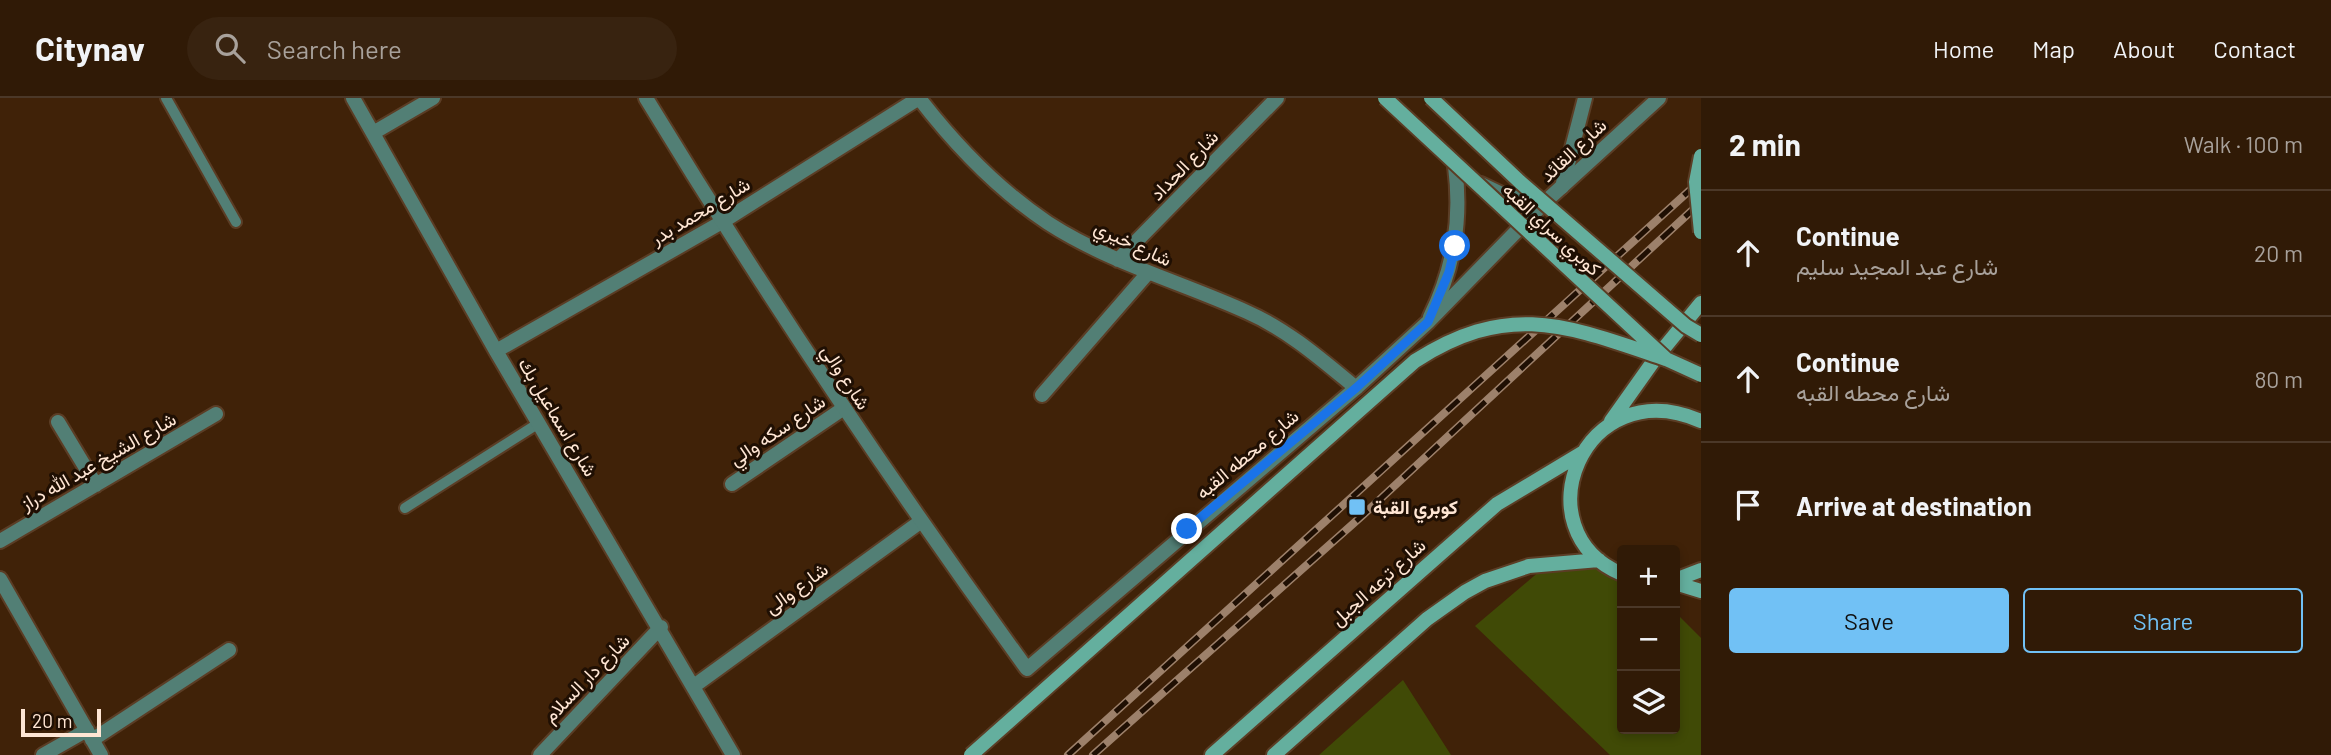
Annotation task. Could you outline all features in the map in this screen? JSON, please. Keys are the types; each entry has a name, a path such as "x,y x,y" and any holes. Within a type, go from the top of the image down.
{"main road":[{"name":"كوبري سراي القبه","path":"1386,98 1666,359 1701,375"},
{"name":"كوبري سراي القبه","path":"1431,98 1531,191 1685,326 1701,335"},
{"path":"1701,156 1696,182 1701,232"},
{"path":"1617,571 1599,560 1586,545 1572,509 1573,480 1582,453 1608,425 1655,359 1701,303"},
{"path":"971,755 1415,360 1442,344 1492,327 1534,323 1565,327 1666,359"},
{"path":"1608,425 1625,416 1654,410 1683,414 1701,421"},
{"name":"شارع ترعه الجبل","path":"1219,753 1480,517 1524,485 1582,453"},
{"path":"1274,755 1427,620 1465,592 1485,581 1529,566 1599,560"},
{"path":"1680,579 1701,570"},
{"path":"1680,583 1701,592"}],"street":[{"name":"شارع اسماعيل بك","path":"353,98 496,351 661,628 733,755"},
{"path":"373,133 433,98"},
{"name":"شارع والي","path":"646,98 722,222 920,522 1027,669"},
{"name":"شارع محمد بدر","path":"496,351 722,222 919,98"},
{"name":"شارع خيري","path":"919,98 949,136 999,188 1051,224 1147,274 1249,312 1301,343 1356,388"},
{"name":"شارع الحداد","path":"1118,260 1277,98"},
{"path":"1386,98 1455,166 1471,178 1506,196 1545,202"},
{"path":"1562,187 1584,98"},
{"name":"شارع القائد","path":"1428,322 1545,202 1658,98"},
{"path":"1428,322 1444,285 1455,246 1458,193 1455,166"},
{"path":"1042,395 1147,274"},
{"name":"شارع محطه القبه","path":"1027,669 1356,388 1428,322"},
{"name":"شارع سكه والي","path":"732,484 844,408"},
{"name":"شارع الشيخ عبد الله دراز","path":"0,541 216,414"},
{"path":"58,422 96,485"},
{"name":"شارع والى","path":"694,686 920,522"},
{"path":"0,579 101,755"},
{"name":"شارع دار السلام","path":"540,755 661,628"},
{"path":"43,755 90,735 229,650"}],"lane":[{"path":"166,98 236,222"},
{"path":"405,509 539,423"}],"green space":[{"path":"1554,559 1617,572 1617,734 1680,734 1680,617 1701,638 1701,755 1610,755 1475,626"},
{"path":"1403,680 1451,755 1319,755"}],"railway":[{"path":"1068,755 1701,180"},
{"path":"1093,755 1363,515 1701,202"}],"place":[{"name":"كوبري القبة","path":"1357,507"}],"route":[{"path":"1187,529 1356,388 1428,322 1440,298 1455,246"}]}
